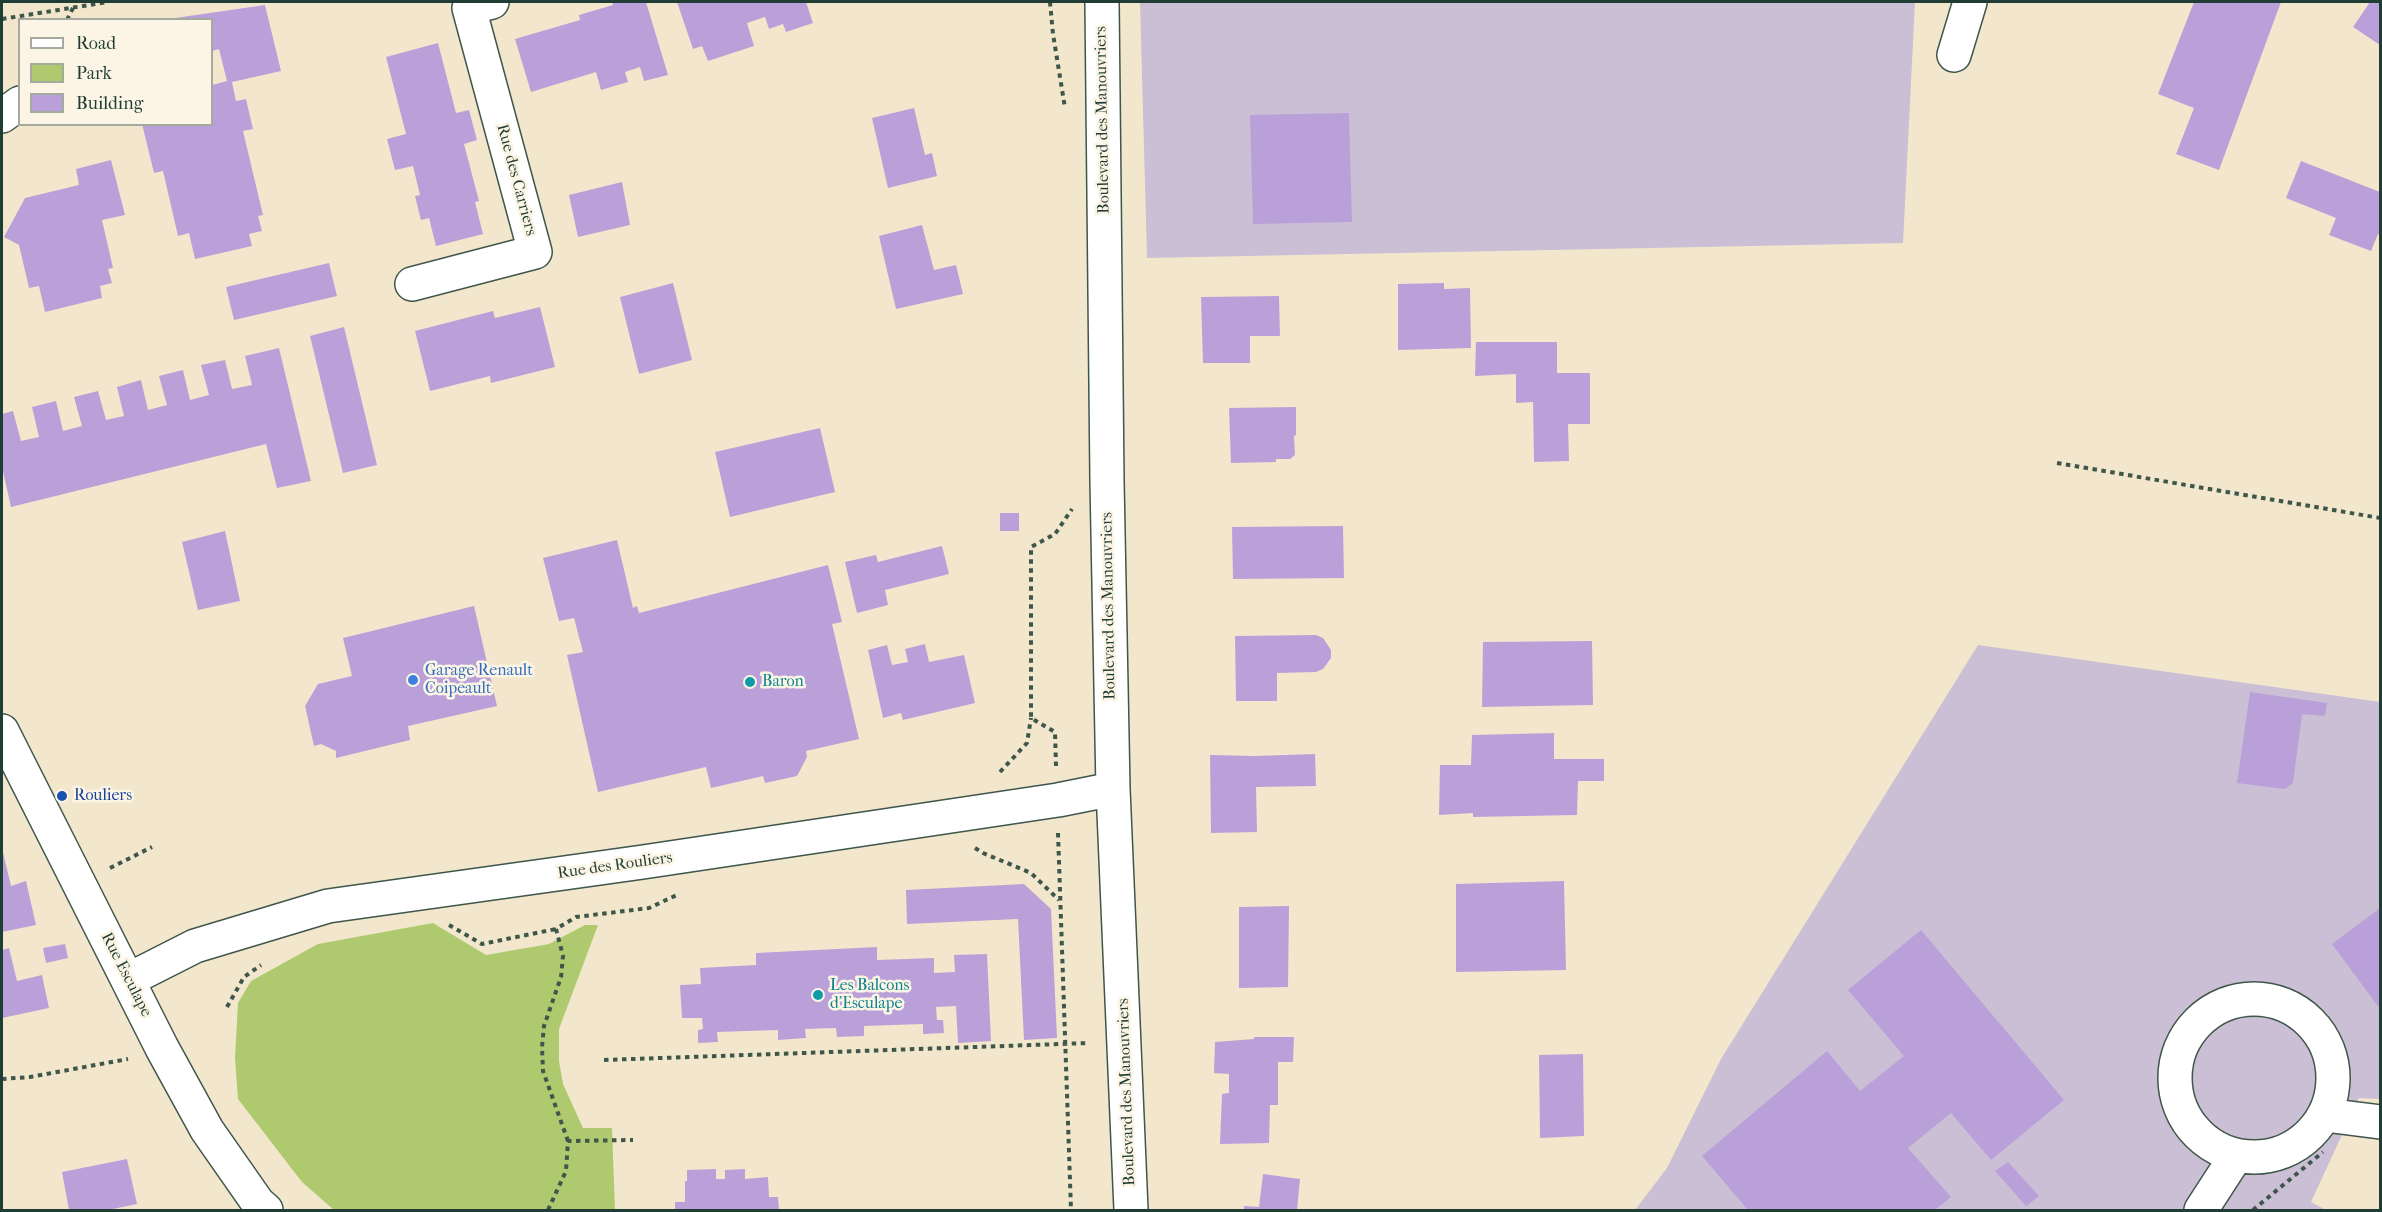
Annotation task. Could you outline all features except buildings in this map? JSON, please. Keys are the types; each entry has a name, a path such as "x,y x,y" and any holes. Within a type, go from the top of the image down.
{"street":[{"name":"Rue des Carriers","path":"412,284 535,252 469,8 492,2"},
{"name":"Boulevard des Manouvriers","path":"1102,2 1107,493 1113,789 1131,1210"},
{"path":"1954,55 1970,2"},
{"path":"2,116 18,104"},
{"name":"Rue Esculape","path":"2,731 162,1048 207,1130 258,1208"},
{"name":"Rue des Rouliers","path":"128,980 195,946 328,906 643,862 1058,800 1113,789"},
{"path":"2259,998 2284,1004 2307,1018 2323,1038 2332,1063 2333,1089 2325,1115 2309,1136 2287,1150 2262,1157 2236,1155 2212,1146 2192,1128 2179,1106 2174,1080 2178,1054 2189,1030 2203,1018 2232,1001 2259,998"},
{"path":"2325,1115 2380,1122"},
{"path":"2201,1210 2236,1155"}],"path":[{"path":"2,19 108,2"},
{"path":"1050,2 1066,113"},
{"path":"68,18 73,7"},
{"path":"2057,463 2380,518"},
{"path":"995,777 1027,743 1031,718 1031,547 1055,534 1074,507"},
{"path":"1031,718 1055,732 1071,1210"},
{"path":"971,840 973,847 983,854 1031,873 1059,901"},
{"path":"80,883 152,847"},
{"path":"442,922 482,944 556,929 576,916 649,908"},
{"path":"548,1210 566,1171 568,1141 543,1071 544,1026 561,977 563,956 556,929"},
{"path":"227,1007 244,977 270,959"},
{"path":"604,1060 1065,1044"},
{"path":"2,1079 30,1077 123,1061 162,1048"},
{"path":"568,1141 633,1140"},
{"path":"2253,1210 2325,1150"}],"shaded area":[{"path":"1140,2 1915,2 1903,243 1147,258"},
{"path":"1978,645 2380,702 2380,1099 2359,1098 2311,1202 2326,1210 1635,1210 1667,1168 1721,1059"}],"green space":[{"path":"433,923 486,955 549,944 585,925 598,925 559,1029 559,1061 563,1084 583,1128 612,1128 615,1210 334,1210 302,1182 238,1099 235,1058 238,1003 251,981 318,944"}],"place":[{"name":"Garage Renault Coipeault","path":"413,680"},
{"name":"Baron","path":"750,682"},
{"name":"Rouliers","path":"62,796"},
{"name":"Les Balcons d'Esculape","path":"818,995"}]}
